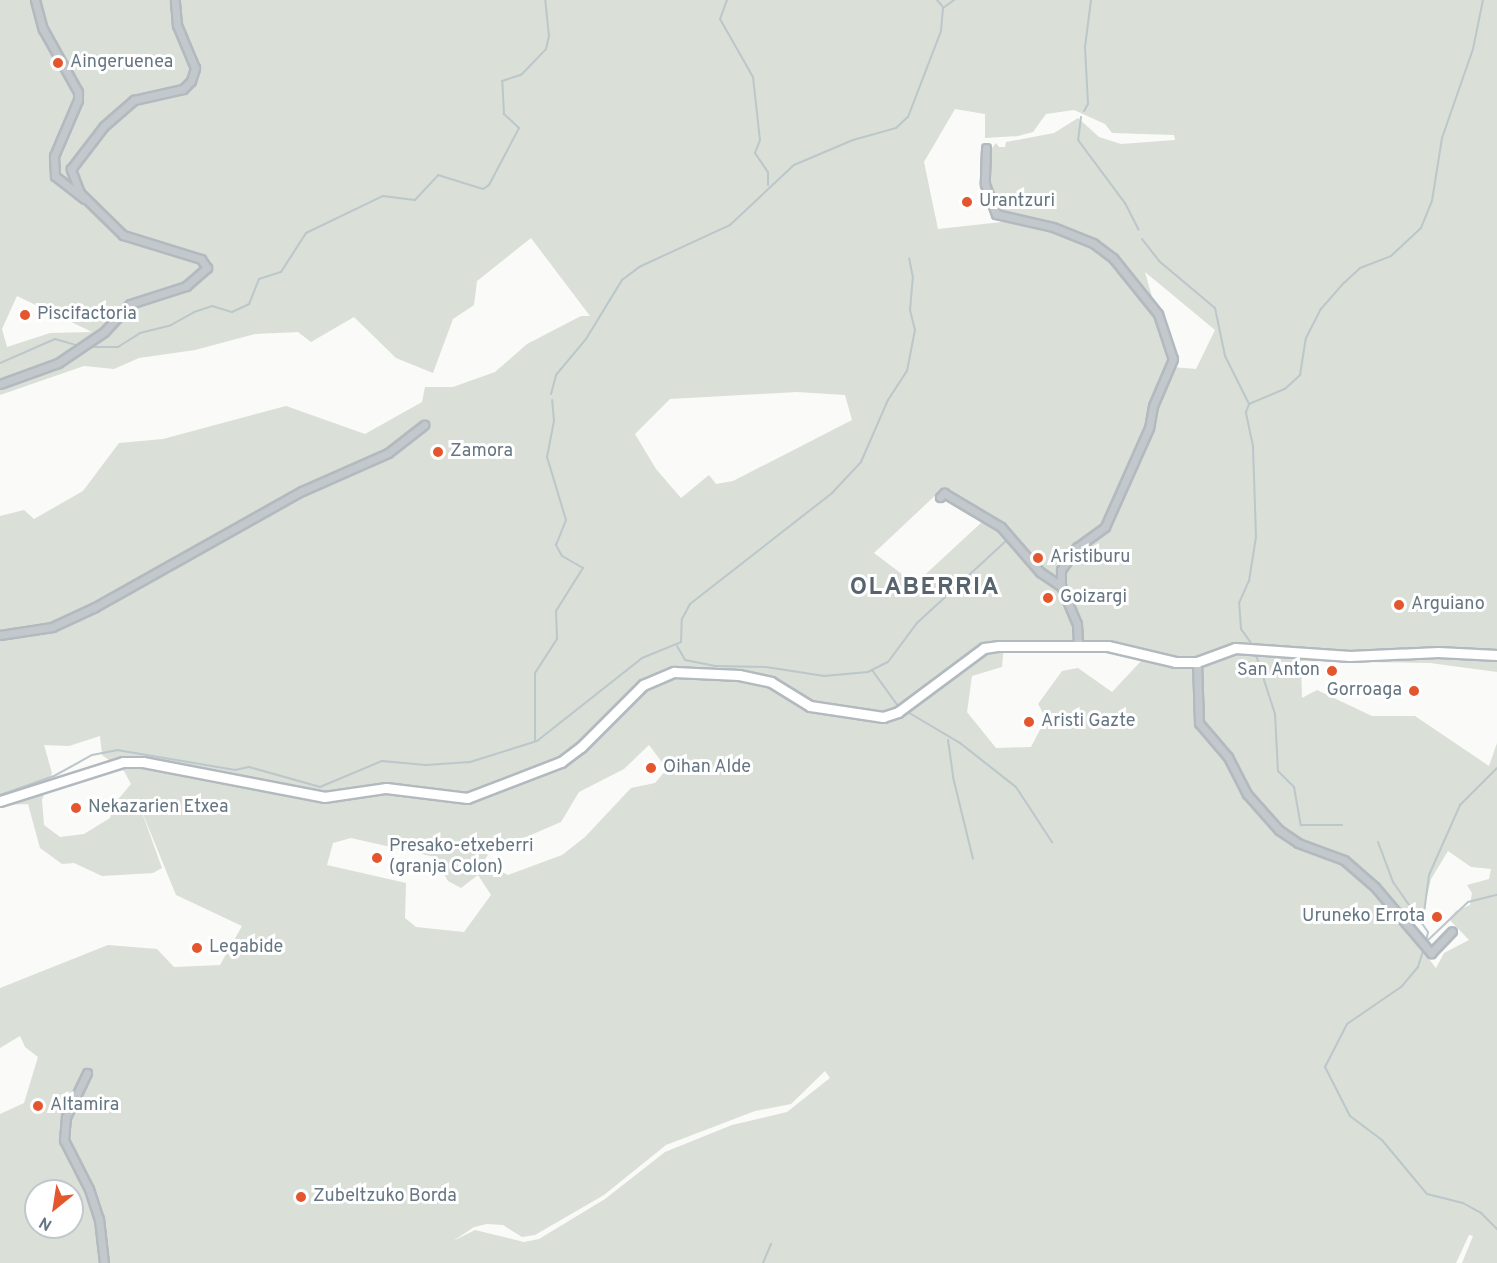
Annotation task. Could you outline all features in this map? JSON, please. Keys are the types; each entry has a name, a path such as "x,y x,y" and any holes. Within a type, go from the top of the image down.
{"street":[{"path":"0,384 58,363 88,345 130,304 186,286 207,268 201,259 123,235 86,200 55,176 54,156 78,100 78,92 44,29 35,0"},
{"path":"86,200 71,169 77,156 117,113 140,96 183,89 191,81 195,68 177,25 175,0"},
{"path":"986,148 985,184 996,214 1053,227 1093,243 1113,258 1158,314 1173,359 1153,406 1149,428 1105,527 1066,557 1061,570 1061,586 1077,624 1078,646"},
{"path":"0,635 52,627 95,607 302,490 388,453 424,425"},
{"path":"939,496 944,493 1001,527 1040,572 1061,586"},
{"path":"0,801 123,762 324,797 386,788 467,798 561,762 581,747 643,685 674,672 739,675 771,682 810,706 883,717 898,712 984,648 1108,646 1175,663 1197,662 1235,648 1350,656 1438,652 1497,655"},
{"path":"1197,662 1198,723 1228,757 1247,794 1279,830 1298,843 1344,860 1360,873 1423,947 1431,953 1452,932"},
{"path":"87,1073 66,1117 64,1140 89,1189 99,1219 104,1263"}],"shaded area":[{"path":"0,0 1497,0 1497,672 1430,663 1301,661 1302,698 1317,690 1372,716 1415,716 1489,766 1497,743 1497,1263 1462,1263 1473,1236 1469,1235 1456,1263 0,1263 0,1114 24,1103 38,1057 25,1047 20,1036 0,1048 0,988 108,945 157,949 174,967 220,965 242,926 176,895 140,807 162,868 153,873 102,876 74,863 62,864 40,848 28,804 0,805 0,516 24,510 34,519 83,491 119,443 163,439 286,406 365,434 422,402 425,387 453,387 495,372 527,344 581,316 590,316 531,238 477,281 474,305 453,319 433,373 396,358 354,317 311,342 298,332 255,334 195,350 139,358 114,369 84,366 0,395","holes":["955,109 985,114 985,138 1018,136 1033,132 1046,114 1074,110 1105,124 1112,133 1174,135 1175,140 1121,144 1099,137 1078,118 1054,133 1006,142 1005,147 999,147 996,143 988,153 986,184 995,212 1011,221 938,229 924,162","1145,272 1215,330 1196,369 1172,367","17,296 92,332 50,333 7,347 2,329","797,392 845,395 852,420 733,481 716,484 709,475 681,498 656,469 635,434 670,399","941,490 983,521 915,584 874,553","1004,644 1110,644 1142,660 1112,692 1078,668 1062,671 1038,704 1046,718 1031,747 996,748 967,712 972,676 1002,667","100,736 102,755 124,771 131,784 115,803 110,818 84,834 60,837 44,825 42,800 52,773 44,745 69,746","649,745 667,769 655,783 631,788 585,837 562,855 508,875 484,862 493,844 526,837 561,822 579,792 624,769","1250,793 1289,834 1347,859 1377,886 1407,923 1424,909 1431,879 1448,851 1471,867 1491,869 1489,879 1467,885 1472,893 1470,905 1456,911 1449,919 1469,940 1444,953 1436,968 1373,889 1342,862 1305,849 1275,830 1245,796","351,838 435,857 448,881 461,888 478,875 491,895 464,932 416,927 405,918 406,883 327,865 333,843","825,1071 830,1078 787,1112 732,1125 665,1152 605,1199 539,1239 524,1242 475,1230 453,1241 474,1227 487,1224 503,1225 522,1237 535,1235 604,1195 666,1145 755,1111 791,1104"]}],"waterway":[{"path":"85,347 118,347 140,333 171,325 194,312 212,306 232,312 249,304 259,279 281,272 306,233 383,196 415,200 438,175 483,189 489,185 519,128 504,114 502,81 521,75 546,49 549,36 545,0"},
{"path":"727,0 720,19 753,77 760,140 755,153 768,172 768,185"},
{"path":"937,0 943,7"},
{"path":"551,394 556,375 586,339 622,280 639,267 730,225 794,165 853,140 896,128 908,117 941,31 943,8 954,0"},
{"path":"1084,111 1088,104 1085,47 1091,0"},
{"path":"1254,647 1241,629 1239,603 1249,581 1256,537 1253,446 1246,412 1249,404 1285,389 1300,375 1306,338 1321,309 1344,283 1360,268 1391,256 1421,228 1432,201 1442,138 1473,49 1483,0"},
{"path":"1081,117 1078,140 1125,203 1139,230"},
{"path":"1142,239 1159,261 1215,308 1225,356 1249,404"},
{"path":"0,795 54,776 92,755 117,750 235,770 249,767 320,787 382,761 426,765 470,762 537,741 642,658 681,642 682,619 690,604 832,493 861,462 888,400 907,371 915,330 910,310 913,278 909,258"},
{"path":"0,363 55,339 79,346"},
{"path":"535,741 535,673 557,639 556,611 583,568 562,556 556,545 566,520 547,457 554,421 552,400"},
{"path":"677,646 685,660 715,666 766,667 824,676 868,672 888,662 917,623 1006,541"},
{"path":"1255,652 1275,714 1278,771 1294,787 1301,825 1342,825"},
{"path":"872,670 898,706"},
{"path":"906,711 960,743 1016,787 1052,842"},
{"path":"948,740 953,777 973,859"},
{"path":"1423,920 1429,875 1460,805 1497,768"},
{"path":"1378,842 1393,882 1428,932 1426,942 1418,967 1401,987 1347,1024 1325,1067 1350,1116 1382,1140 1427,1194 1463,1203 1481,1213 1497,1229"},
{"path":"1426,942 1468,902 1497,895"},
{"path":"763,1263 771,1244"}],"place":[{"name":"Aingeruenea","path":"58,63"},
{"name":"Urantzuri","path":"967,202"},
{"name":"Piscifactoria","path":"25,315"},
{"name":"Zamora","path":"438,452"},
{"name":"Aristiburu","path":"1038,558"},
{"name":"Goizargi","path":"1048,598"},
{"name":"Arguiano","path":"1399,605"},
{"name":"San Anton","path":"1332,671"},
{"name":"Gorroaga","path":"1414,691"},
{"name":"Aristi Gazte","path":"1029,722"},
{"name":"Oihan Alde","path":"651,768"},
{"name":"Nekazarien Etxea","path":"76,808"},
{"name":"Presako-etxeberri (granja Colon)","path":"377,858"},
{"name":"Uruneko Errota","path":"1437,917"},
{"name":"Legabide","path":"197,948"},
{"name":"Altamira","path":"38,1106"},
{"name":"Zubeltzuko Borda","path":"301,1197"}],"district":[{"name":"OLABERRIA","path":"925,589"}]}
